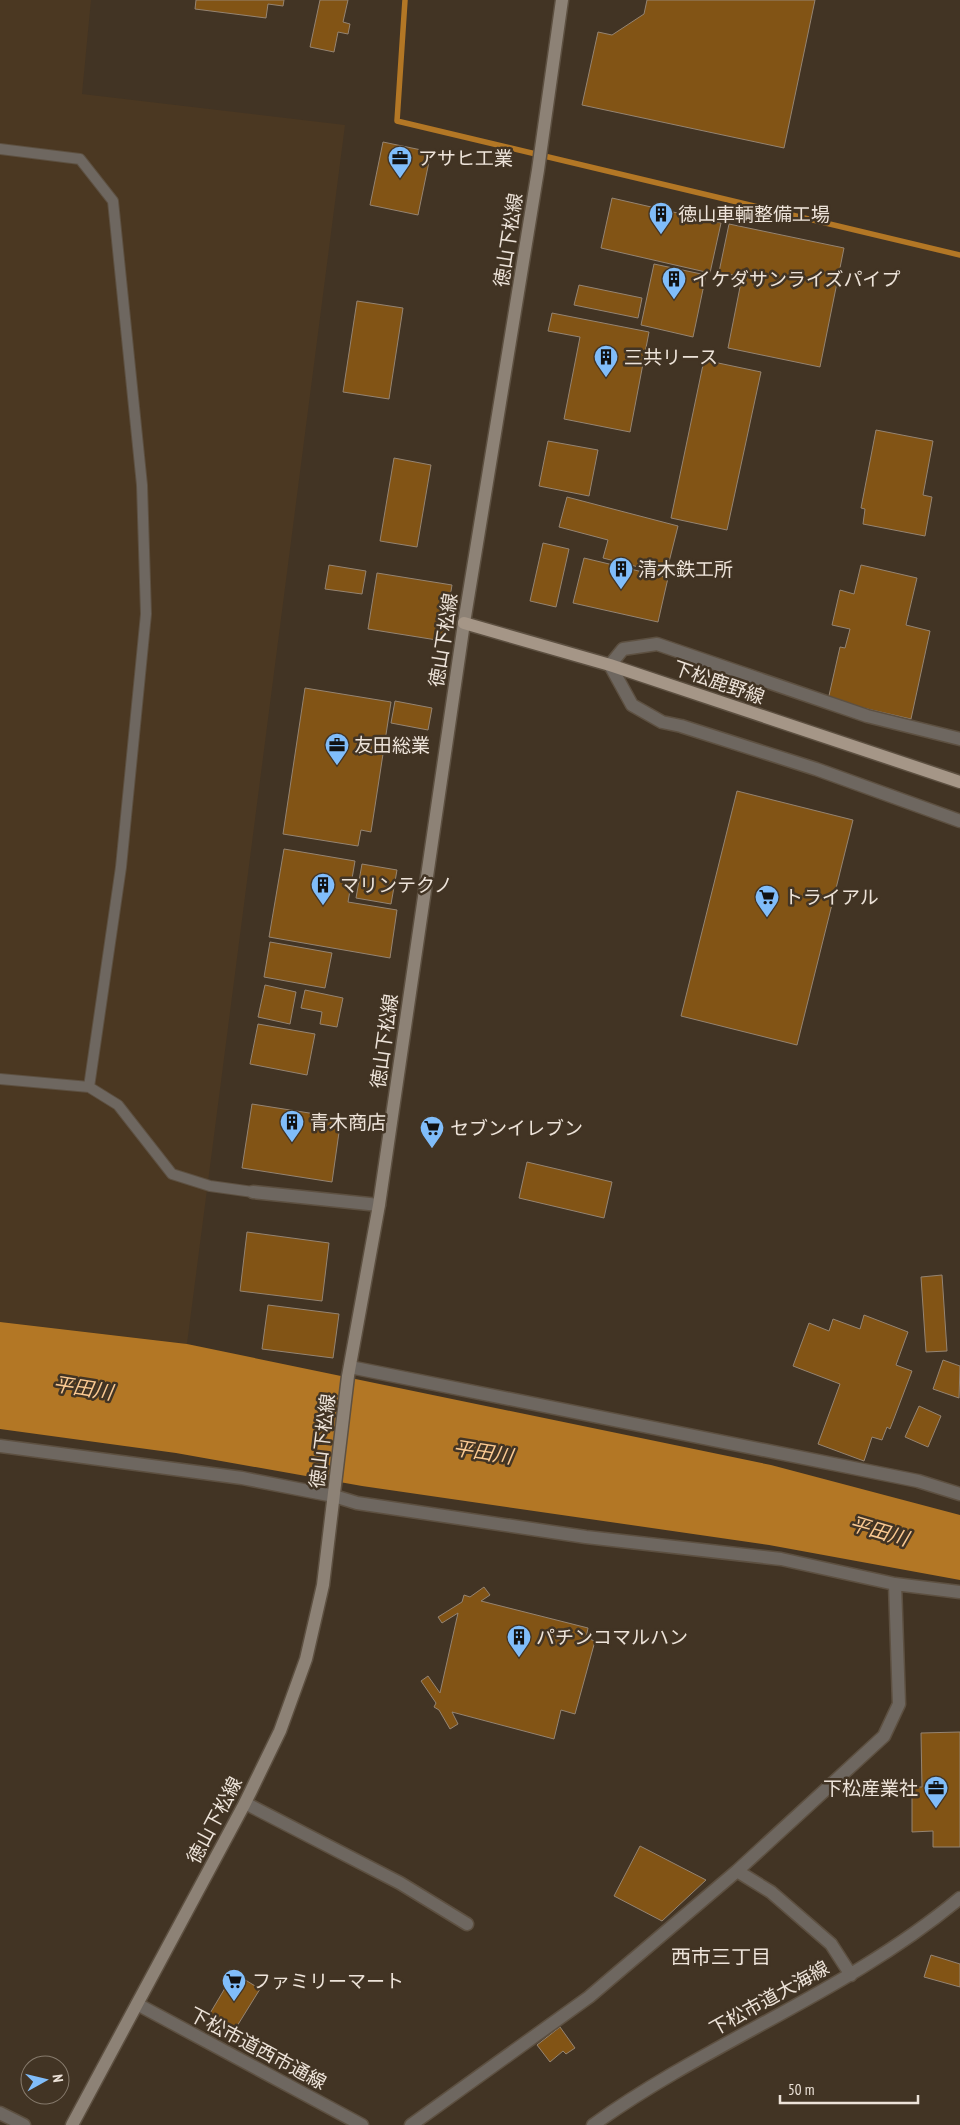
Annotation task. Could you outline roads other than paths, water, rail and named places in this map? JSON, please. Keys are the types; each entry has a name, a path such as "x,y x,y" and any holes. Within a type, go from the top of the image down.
{"main road":[{"name":"徳山下松線","path":"72,2125 245,1802 280,1731 306,1659 323,1585 349,1371 379,1205 464,623 538,170 562,0"},
{"name":"下松鹿野線","path":"464,623 610,665 960,782"}],"street":[{"path":"960,739 867,716 657,644 623,649 610,665 632,705 662,722 681,726 816,769 960,822"},
{"path":"254,1192 379,1205"},
{"path":"349,1371 909,1480 960,1494"},
{"path":"0,1446 242,1478 334,1493 358,1503 586,1537 781,1559 895,1584 960,1592"},
{"path":"411,2125 589,1997 737,1871 884,1736 899,1704 895,1584"},
{"path":"245,1802 400,1883 467,1924"},
{"path":"737,1871 770,1892 831,1944 851,1975"},
{"name":"下松市道大海線","path":"592,2125 719,2047 851,1975 943,1912 960,1898"},
{"name":"下松市道西市通線","path":"136,2004 362,2125"},
{"path":"0,2113 24,2125"}],"lane":[{"path":"0,149 80,159 113,201 142,485 146,614 122,867 89,1087"},
{"path":"0,1079 89,1087 118,1105 172,1174 210,1186 254,1192"}],"water":[{"name":"平田川","path":"0,1322 187,1344 771,1465 960,1515 960,1580 769,1545 362,1486 176,1453 0,1429"}],"waterway":[{"path":"405,0 397,121 960,255"}],"place":[{"name":"アサヒ工業","path":"400,179"},
{"name":"徳山車輌整備工場","path":"661,235"},
{"name":"イケダサンライズパイプ","path":"674,300"},
{"name":"三共リース","path":"606,378"},
{"name":"清木鉄工所","path":"621,590"},
{"name":"友田総業","path":"337,766"},
{"name":"マリンテクノ","path":"323,906"},
{"name":"トライアル","path":"767,918"},
{"name":"青木商店","path":"292,1143"},
{"name":"セブンイレブン","path":"432,1149"},
{"name":"パチンコマルハン","path":"519,1658"},
{"name":"下松産業社","path":"936,1809"},
{"name":"ファミリーマート","path":"234,2002"}],"district":[{"name":"西市三丁目","path":"721,1957"}]}
